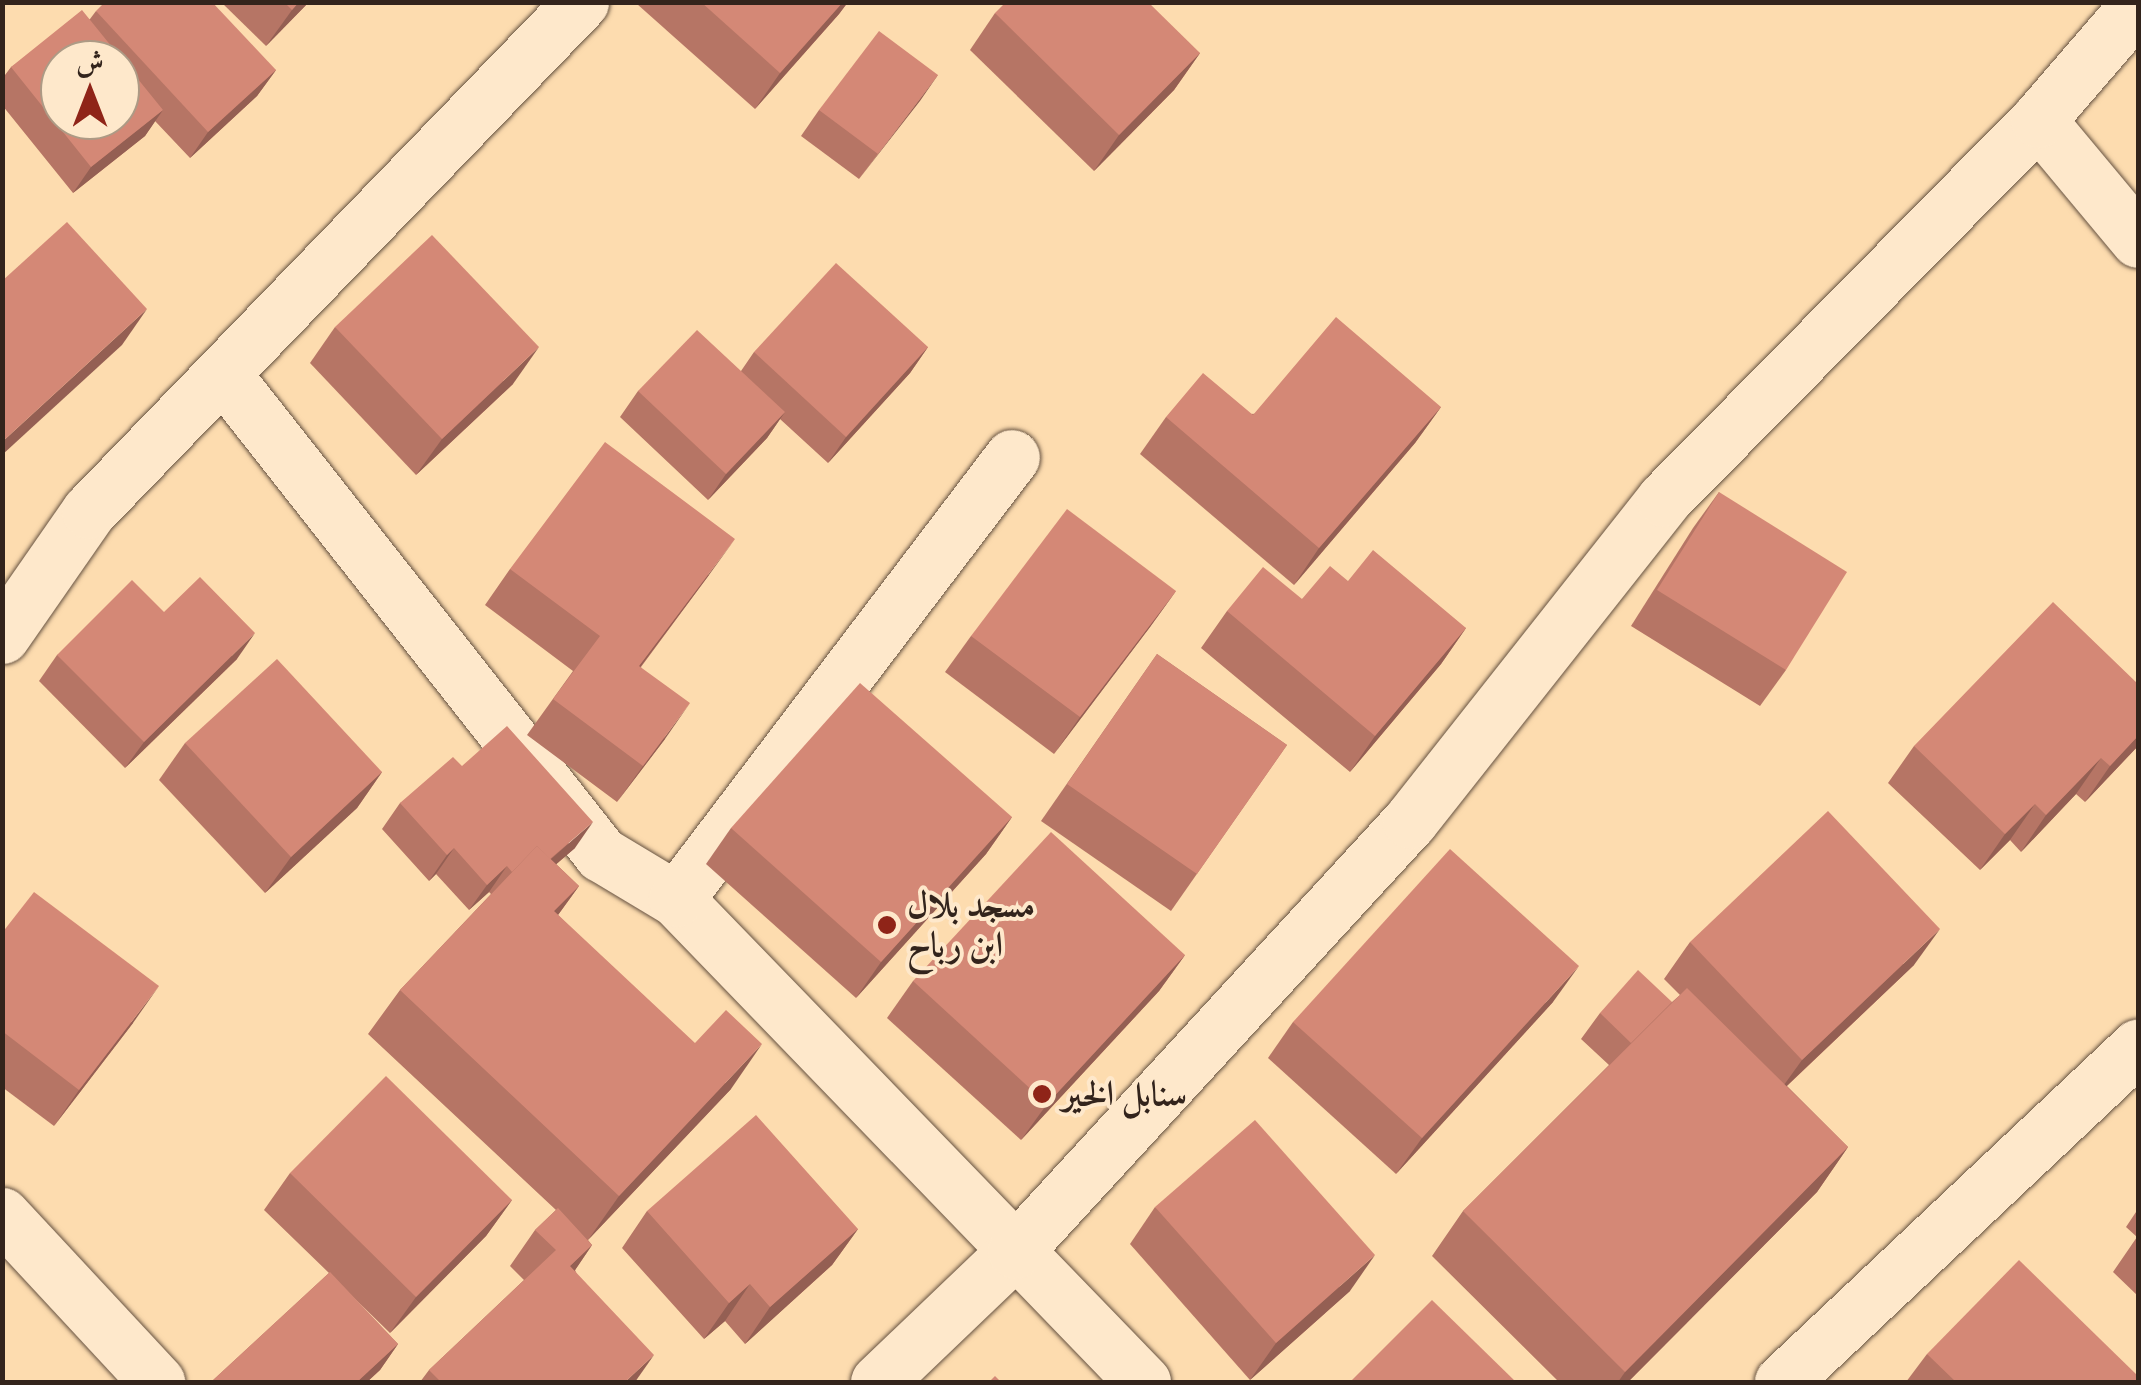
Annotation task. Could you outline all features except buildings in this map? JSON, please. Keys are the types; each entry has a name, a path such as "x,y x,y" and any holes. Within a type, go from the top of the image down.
{"street":[{"path":"2,636 89,512 581,2"},
{"path":"878,1382 1015,1251 1410,821 1664,499 2038,120 2138,4"},
{"path":"2038,120 2138,240"},
{"path":"224,375 601,854 676,899 1143,1382"},
{"path":"676,899 1012,457"},
{"path":"1782,1382 2138,1047"},
{"path":"2,1215 157,1382"}],"place":[{"name":"مسجد بلال ابن رباح","path":"887,925"},
{"name":"سنابل الخير","path":"1042,1094"}]}
